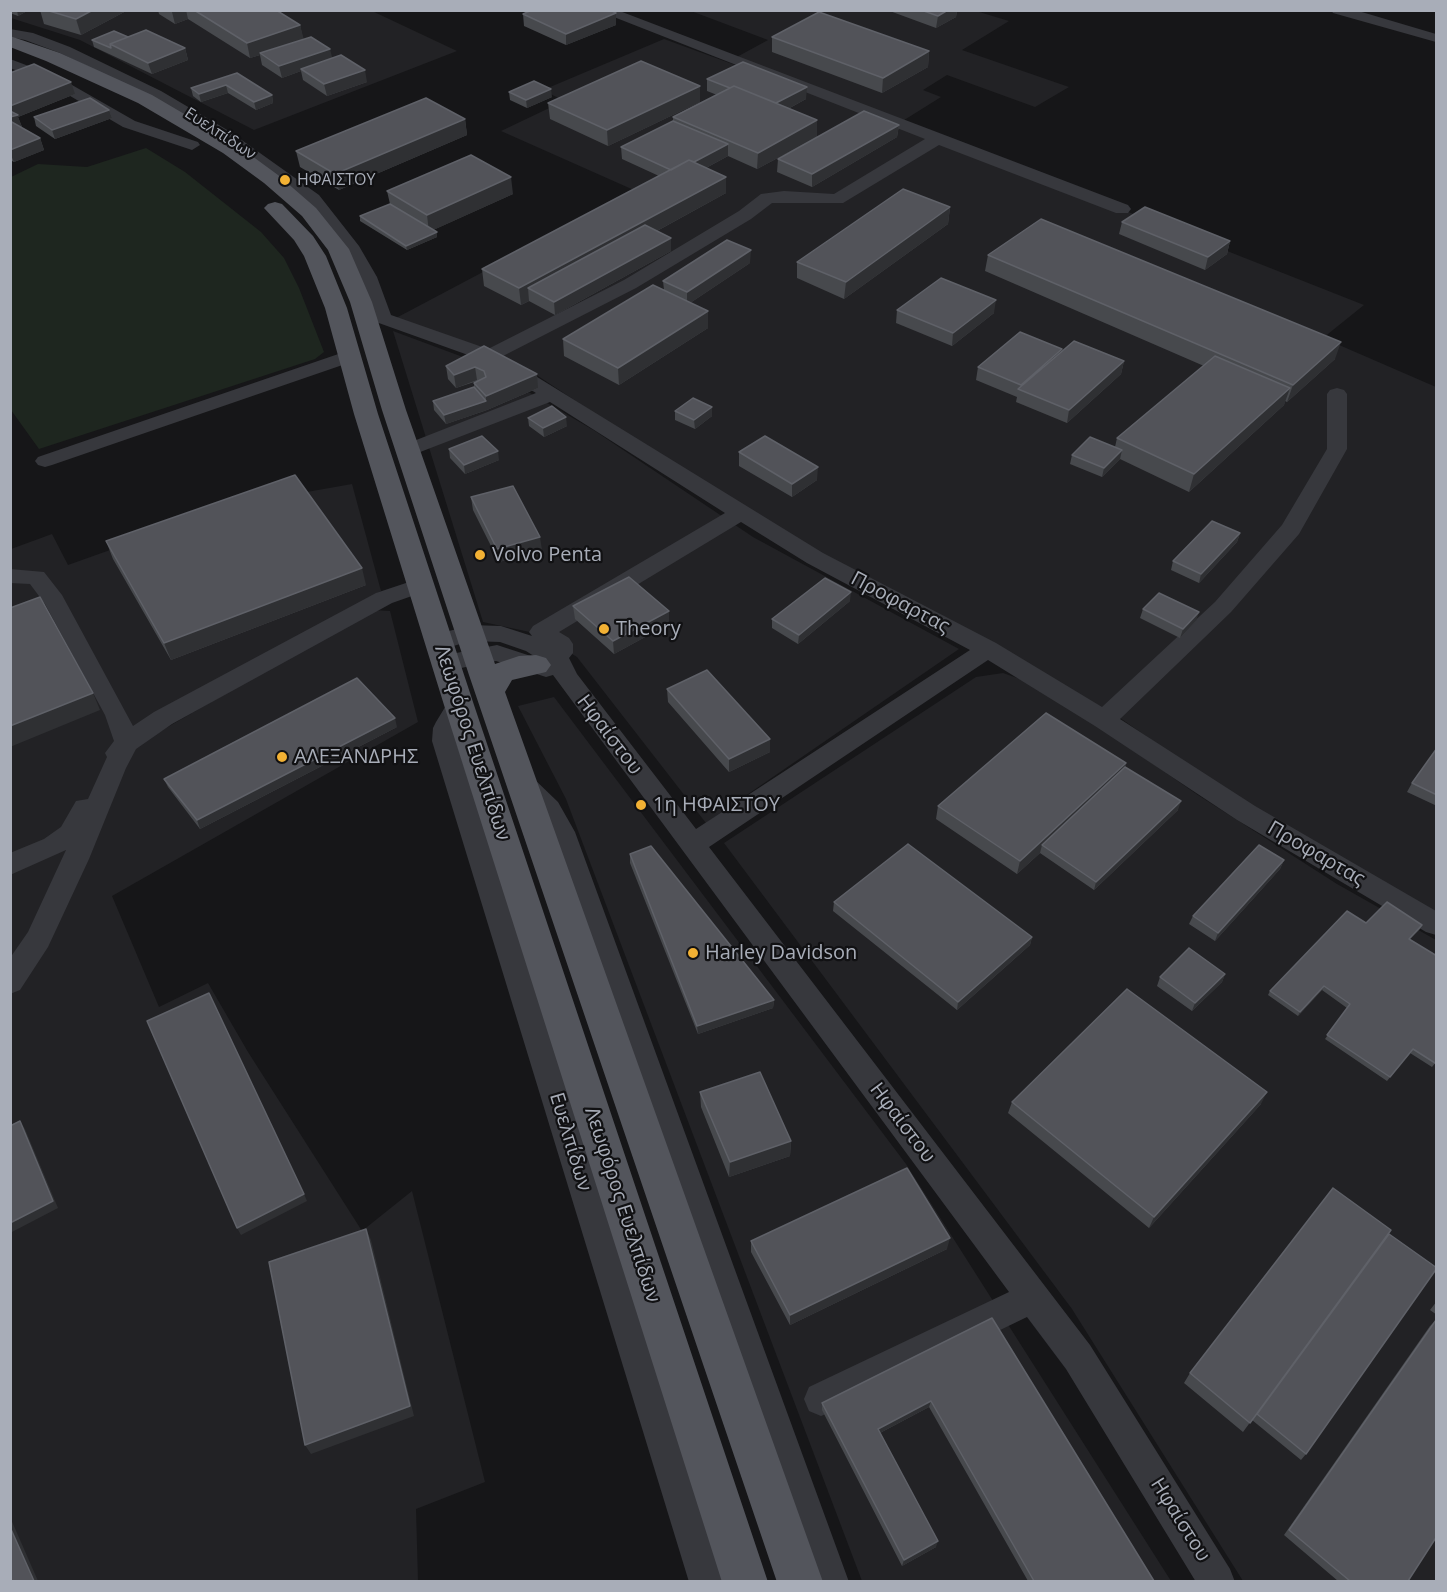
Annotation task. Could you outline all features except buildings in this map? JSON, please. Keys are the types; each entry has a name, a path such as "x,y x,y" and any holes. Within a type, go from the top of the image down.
{"main road":[{"name":"Λεωφόρος Ευελπίδων","path":"10,41 53,57 145,99 288,193 344,247 369,302 408,450 471,635 475,698 745,1581"},
{"name":"Λεωφόρος Ευελπίδων","path":"10,55 127,107 209,139 249,185 286,219 315,256 350,356 442,653 475,698 522,783 713,1291 800,1581"},
{"path":"475,698 502,673 519,666 554,669"}],"street":[{"path":"603,10 1122,210"},
{"path":"1338,10 1437,38"},
{"name":"Ευελπίδων","path":"10,33 28,36 87,59 156,94 209,139"},
{"path":"10,63 53,80 129,124 209,139"},
{"path":"10,77 28,70"},
{"path":"489,356 630,284 745,215 767,198 784,196 837,199 937,139"},
{"name":"Προφαρτας","path":"369,302 387,320 489,356 815,558 988,649 1104,720 1246,813 1437,924"},
{"path":"45,461 350,356"},
{"path":"408,450 552,394"},
{"path":"1104,720 1222,607 1291,529 1337,449 1337,394"},
{"name":"Ηφαίστου","path":"740,513 541,632 561,644 554,669 692,845 1078,1357 1217,1581"},
{"path":"12,575 36,577 54,600 117,715 127,743"},
{"path":"10,865 53,846 70,834 106,764 127,743 163,718 384,598 421,585"},
{"path":"442,653 471,635 497,653 554,669"},
{"path":"692,845 988,649"},
{"name":"Ευελπίδων","path":"475,698 445,728 444,741 708,1581"},
{"path":"10,982 38,939 76,859 112,768 127,743"},
{"path":"713,1291 831,1581"},
{"path":"821,1399 1033,1297"}],"shaded area":[{"path":"11,10 372,11 457,51 254,130 80,40 11,18"},
{"path":"691,11 976,11 1009,21 962,50 1069,87 1035,107 947,75 923,90 941,97 901,122 735,58 768,40"},
{"path":"664,39 956,144 1364,305 1323,338 1436,387 1436,917 1244,804 1120,718 820,556 663,459 523,366 396,318 636,191 501,131 564,101 543,90"},
{"path":"146,148 185,172 261,232 284,258 299,288 324,352 315,359 39,449 11,410 11,177 38,164 87,167"},
{"path":"393,331 479,363 595,431 753,537 959,649 706,823 577,657 539,634 483,622"},
{"path":"352,484 381,591 146,725 11,964 11,549 52,534 68,565 239,504"},
{"path":"371,610 390,611 418,722 112,896 159,1007 208,983 248,1052 362,1231 412,1191 485,1482 416,1509 418,1581 11,1581 10,995 48,934 133,747"},
{"path":"1003,673 1040,686 1198,795 1337,884 1436,940 1436,1581 1243,1581 1072,1309 724,843 976,677"},
{"path":"554,697 906,1164 1171,1581 862,1581 566,799 518,706"}],"place":[{"name":"ΗΦΑΙΣΤΟΥ","path":"285,180"},
{"name":"Volvo Penta","path":"480,555"},
{"name":"Theory","path":"604,629"},
{"name":"ΑΛΕΞΑΝΔΡΗΣ","path":"282,757"},
{"name":"1η ΗΦΑΙΣΤΟΥ","path":"641,805"},
{"name":"Harley Davidson","path":"693,953"}]}
